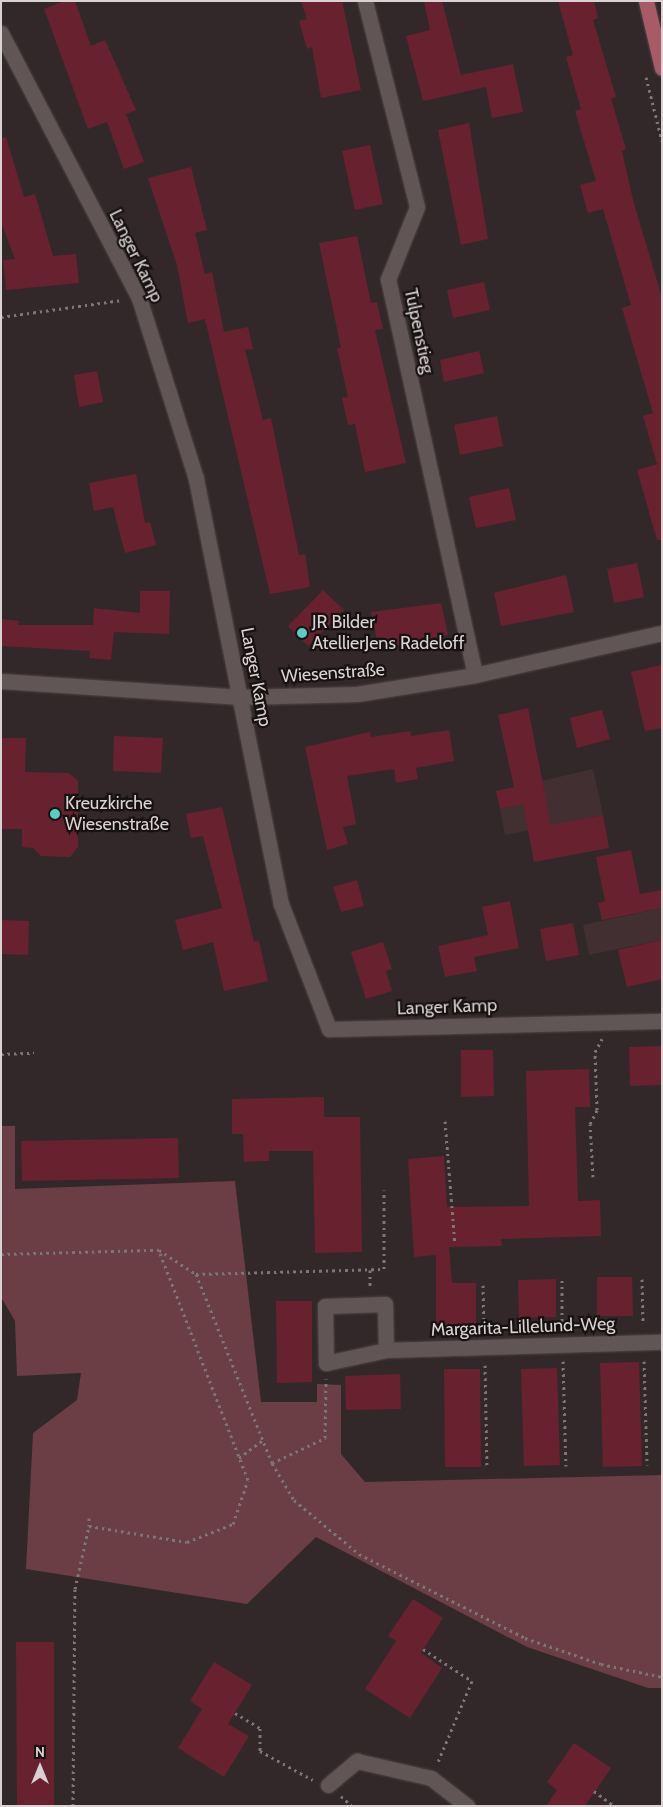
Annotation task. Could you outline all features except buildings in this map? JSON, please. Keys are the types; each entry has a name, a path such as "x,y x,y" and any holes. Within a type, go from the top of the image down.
{"main road":[{"path":"646,1 662,68"}],"street":[{"name":"Tulpenstieg","path":"365,1 416,207 388,278 475,675"},
{"name":"Langer Kamp","path":"1,33 139,298 196,479 281,904 329,1030 662,1021"},
{"name":"Wiesenstraße","path":"1,680 241,697 357,694 475,675 662,633"},
{"path":"326,1363 325,1306 385,1304 386,1350"},
{"name":"Margarita-Lillelund-Weg","path":"326,1363 386,1350 662,1342"},
{"path":"328,1785 357,1761 430,1778 466,1806"}],"path":[{"path":"1,317 139,298"},
{"path":"593,1177 590,1124 597,1110 595,1052 610,1022"},
{"path":"1,1054 34,1053"},
{"path":"445,1121 455,1244"},
{"path":"1,1254 159,1250 196,1274 384,1269 384,1190"},
{"path":"89,1526 187,1542 233,1524 248,1480 159,1250"},
{"path":"196,1274 264,1439 272,1463 294,1500 359,1554 524,1638 601,1664 662,1677"},
{"path":"642,1279 647,1465"},
{"path":"562,1280 566,1466"},
{"path":"483,1285 487,1467"},
{"path":"272,1463 325,1438 326,1363"},
{"path":"239,1458 264,1439"},
{"path":"73,1806 75,1589 89,1526 89,1518"},
{"path":"423,1649 472,1680 430,1778"},
{"path":"235,1713 260,1728 260,1751 298,1775 328,1785"},
{"path":"594,1791 614,1806"}],"shaded area":[{"path":"593,769 603,815 505,835 500,809 545,799 541,781"},
{"path":"662,908 662,940 589,955 583,925"},
{"path":"1,1126 15,1126 15,1189 235,1181 261,1402 317,1402 317,1384 341,1385 341,1454 365,1482 662,1475 662,1688 648,1688 527,1647 316,1537 247,1604 26,1569 33,1433 77,1400 81,1373 17,1376 15,1321 1,1297"}],"place":[{"name":"JR Bilder AtellierJens Radeloff","path":"302,633"},
{"name":"Kreuzkirche Wiesenstraße","path":"55,814"}]}
